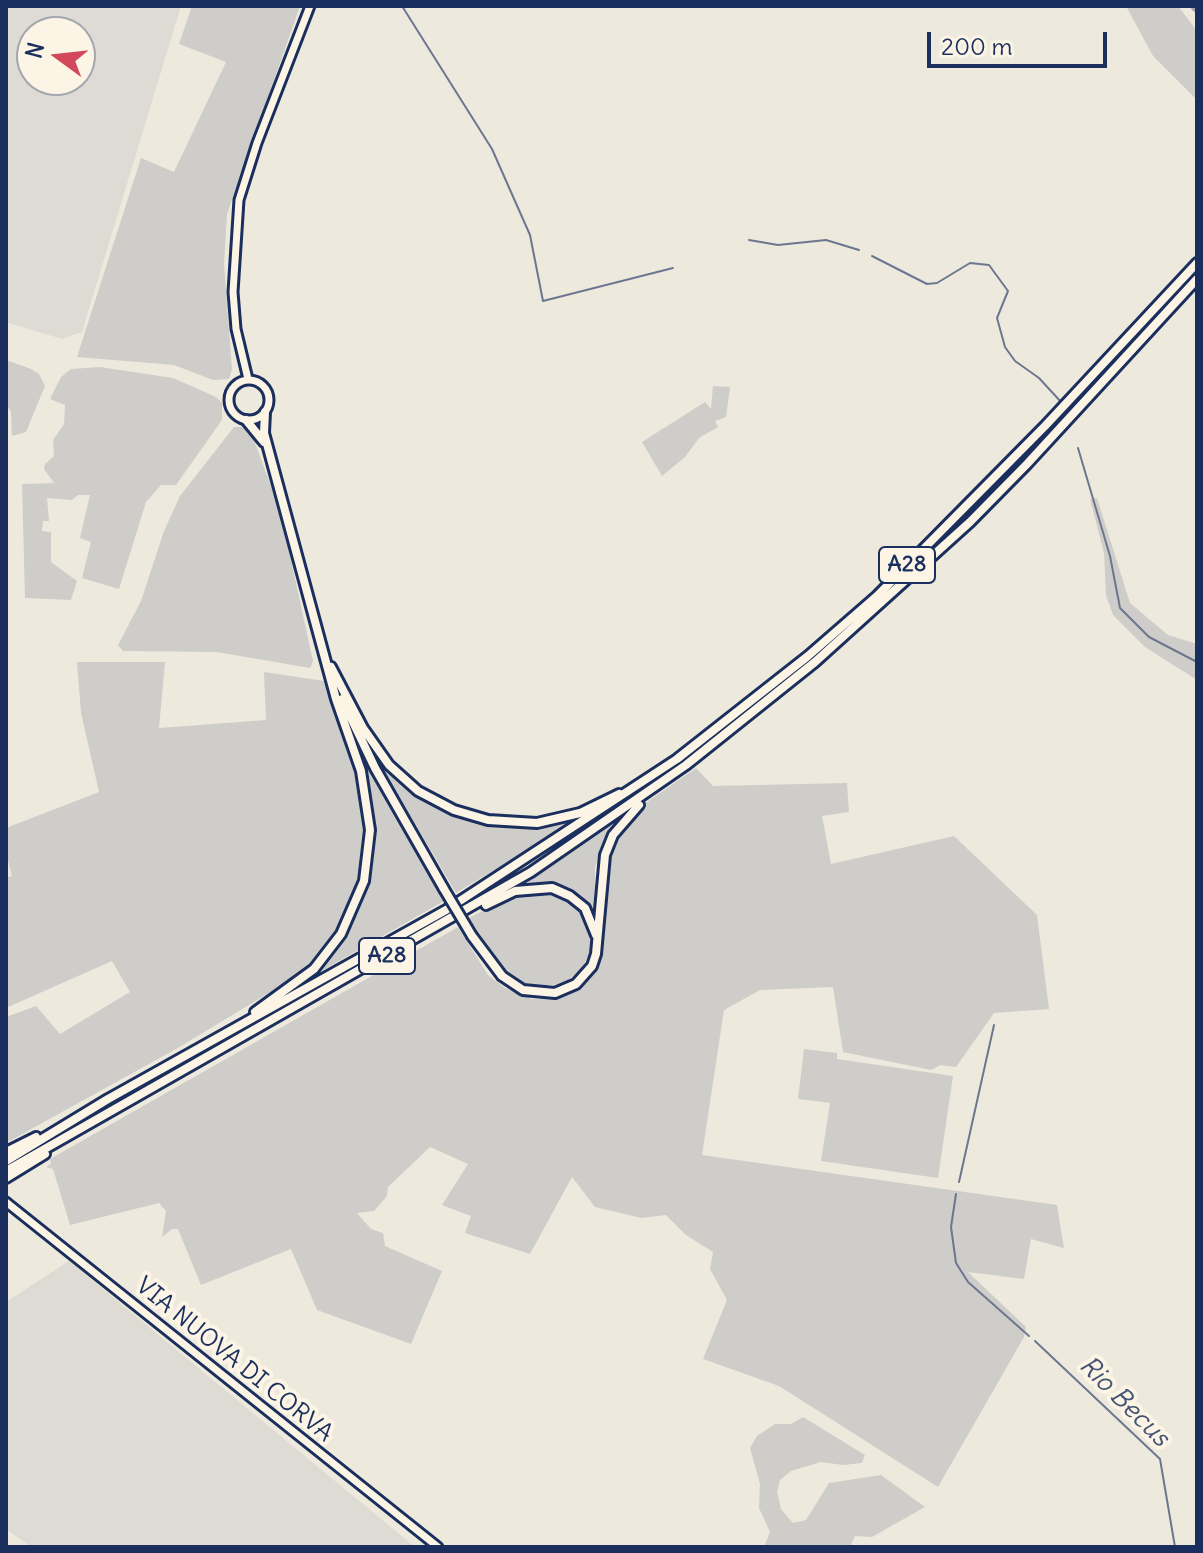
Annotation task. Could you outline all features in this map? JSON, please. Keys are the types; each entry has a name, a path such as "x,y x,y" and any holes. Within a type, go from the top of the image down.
{"highway":[{"name":"A28","path":"6,1171 87,1112 446,910 677,759 761,694 877,596 1045,426 1197,263"},
{"name":"A28","path":"6,1161 78,1130 382,959 531,872 666,780 772,699 970,522 1197,279"},
{"path":"222,1036 314,969 352,916 364,881 370,830 365,787 322,648 267,446 263,422 265,412"},
{"path":"246,420 267,446"},
{"path":"322,648 363,728 389,765 418,791 454,810 506,823 555,820 604,802 655,774"},
{"path":"322,648 355,729 472,936 502,976 535,994 555,993 576,984 592,966 598,942 602,867 609,844 632,811 666,780"},
{"path":"382,959 429,938 504,895 528,888 552,888 577,901 590,916 598,942"},
{"path":"6,1152 35,1148"},
{"path":"6,1178 35,1148"}],"main road":[{"path":"244,380 233,292 239,200 257,143 310,6"},
{"path":"244,380 256,380 266,390 269,399 265,412 246,420 233,412 228,399 234,385 244,380"},
{"name":"VIA NUOVA DI CORVA","path":"6,1202 438,1547"},
{"path":"6,1210 19,1213"}],"shaded area":[{"path":"6,6 181,6 82,332 62,339 6,322"},
{"path":"192,6 300,6 227,214 224,264 232,369 229,379 213,380 174,365 77,357 141,158 174,172 226,62 179,44"},
{"path":"1126,6 1178,6 1197,31 1197,100 1153,56"},
{"path":"6,360 39,374 45,386 26,432 12,436 11,412 6,403"},
{"path":"100,367 173,378 216,397 222,403 222,420 176,485 161,485 146,502 119,589 82,578 91,542 80,538 90,495 78,495 72,500 47,498 49,521 43,521 42,531 51,532 51,562 77,581 71,600 25,598 22,484 54,483 44,469 54,456 53,440 64,424 65,405 50,399 61,377 71,369"},
{"path":"713,386 730,387 726,417 715,421 718,427 699,438 685,457 662,476 642,442 705,402 711,409"},
{"path":"234,427 246,427 254,440 281,514 313,661 310,668 217,652 123,651 118,645 141,601 164,531 180,496"},
{"path":"1097,498 1130,603 1168,635 1197,644 1197,680 1145,647 1113,615 1106,595 1104,553 1090,499"},
{"path":"77,662 165,662 159,728 266,720 264,672 324,681 362,793 366,833 363,872 348,911 325,949 302,973 176,1049 6,1143 6,1017 36,1006 60,1034 130,992 112,961 6,1008 6,878 12,876 6,853 6,828 99,792 81,713"},
{"path":"368,744 414,792 453,815 492,824 586,814 456,893"},
{"path":"360,751 444,901 311,977 345,937 361,904 370,871 375,832"},
{"path":"696,768 713,786 847,783 849,812 822,816 831,864 954,836 1037,915 1049,1009 994,1013 956,1067 941,1065 931,1070 843,1052 833,987 760,990 724,1010 702,1155 1057,1205 1064,1248 1031,1239 1024,1279 968,1272 1026,1327 1024,1337 938,1487 779,1386 703,1359 727,1300 710,1269 713,1252 686,1235 666,1215 642,1218 595,1207 572,1177 530,1254 465,1233 471,1216 442,1205 468,1164 430,1147 388,1187 387,1196 374,1211 357,1213 371,1229 383,1233 385,1246 442,1271 411,1344 317,1310 291,1249 201,1285 178,1229 172,1229 162,1237 166,1211 159,1203 70,1225 53,1169 46,1167 51,1164 50,1159 458,927 488,975 505,988 532,999 558,998 585,983 598,965 603,936 604,872 617,832 641,806"},
{"path":"615,822 600,849 595,868 596,917 581,897 561,887 536,883 515,887"},
{"path":"547,891 567,897 584,912 592,938 590,953 580,971 563,984 526,987 507,975 487,953 469,918 516,894"},
{"path":"804,1049 837,1053 837,1059 953,1076 938,1178 821,1161 830,1103 798,1099"},
{"path":"69,1261 415,1547 31,1547 6,1529 6,1302"},
{"path":"803,1417 865,1455 862,1463 843,1465 821,1462 791,1471 780,1480 777,1492 781,1509 793,1523 806,1520 829,1483 881,1475 925,1507 872,1537 855,1536 850,1547 764,1547 770,1532 759,1508 760,1484 750,1448 757,1436 775,1424 791,1424"}],"waterway":[{"path":"402,6 492,149 530,235 543,301 673,268"},
{"path":"749,240 778,245 826,240 859,250"},
{"path":"872,256 927,284 937,283 970,263 989,265 1008,291 997,318 1005,347 1015,361 1039,378 1062,403"},
{"path":"1078,448 1110,556 1120,608 1149,637 1197,662"},
{"name":"Rio Becus","path":"959,1182 994,1025"},
{"name":"Rio Becus","path":"956,1194 951,1227 956,1263 968,1282 1029,1336"},
{"name":"Rio Becus","path":"1035,1341 1160,1459 1175,1547"}]}
